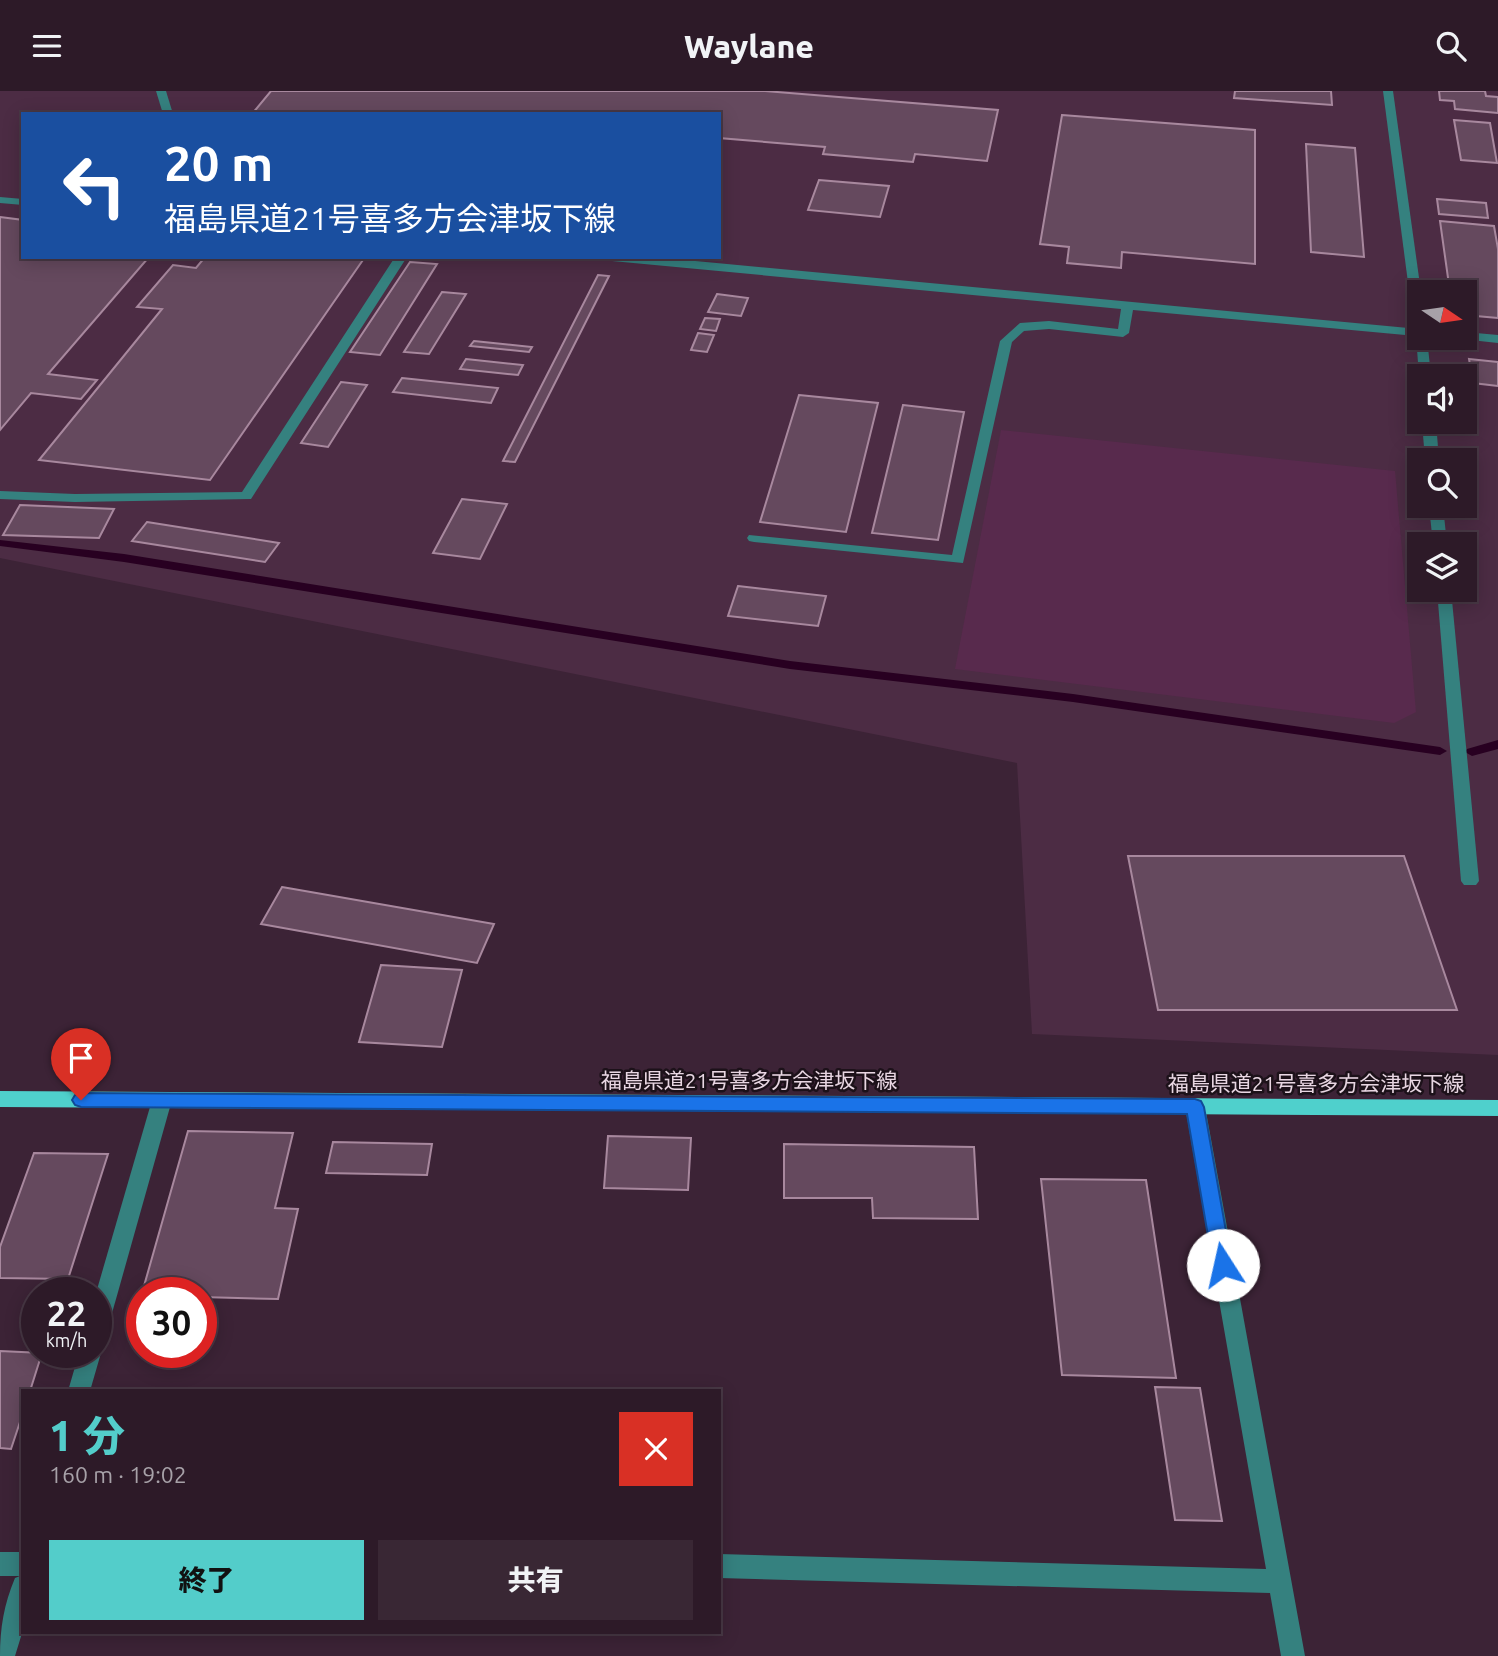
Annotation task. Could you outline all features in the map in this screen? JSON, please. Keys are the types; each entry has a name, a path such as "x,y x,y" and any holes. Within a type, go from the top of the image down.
{"main road":[{"name":"福島県道21号喜多方会津坂下線","path":"0,1099 1498,1108"}],"street":[{"path":"162,91 167,112"},
{"path":"1388,91 1413,280"},
{"path":"0,200 21,202"},
{"path":"0,495 75,498 246,496 400,259"},
{"path":"633,259 1407,332"},
{"path":"754,538 958,560 1006,341 1020,327 1030,326 1049,325 1124,333 1128,306"},
{"path":"1477,338 1498,339"},
{"path":"1445,602 1470,881"},
{"path":"111,1277 162,1100"},
{"path":"1195,1107 1293,1656"},
{"path":"80,1389 86,1368"},
{"path":"0,1564 21,1564"},
{"path":"721,1566 1278,1581"},
{"path":"3,1656 21,1593"}],"shaded area":[{"path":"0,91 1498,91 1498,1055 1032,1034 1017,763 0,558"},
{"path":"1001,430 1395,471 1416,712 1394,723 955,669"}],"building":[{"path":"271,91 765,91 998,110 987,161 915,154 913,162 823,154 825,147 721,138 721,112 254,112"},
{"path":"1235,91 1331,91 1332,105 1234,98"},
{"path":"1439,91 1485,91 1486,96 1498,97 1498,113 1455,109 1454,101 1440,100"},
{"path":"1062,115 1255,130 1255,264 1122,252 1121,268 1067,263 1069,247 1040,244"},
{"path":"1454,120 1490,123 1497,163 1461,160"},
{"path":"1306,144 1355,148 1364,257 1311,252"},
{"path":"819,180 889,186 880,217 808,210"},
{"path":"1437,199 1486,203 1488,218 1439,214"},
{"path":"0,217 21,220 21,259 147,259 48,374 97,380 81,399 31,393 0,430"},
{"path":"1440,221 1494,226 1498,249 1498,318 1477,316 1477,280 1448,280"},
{"path":"203,259 364,259 210,480 39,460 162,309 137,307 173,265 196,268"},
{"path":"410,262 437,264 380,355 350,352"},
{"path":"598,275 609,276 515,462 503,461"},
{"path":"442,292 466,294 429,354 404,352"},
{"path":"717,294 748,298 741,316 708,312"},
{"path":"705,318 720,319 716,331 700,329"},
{"path":"698,333 714,335 707,352 691,350"},
{"path":"474,341 532,347 529,352 470,346"},
{"path":"466,359 523,365 518,375 460,369"},
{"path":"1469,359 1498,362 1498,386 1477,383 1477,364 1470,364"},
{"path":"402,378 498,388 491,403 393,392"},
{"path":"341,382 367,385 328,447 301,443"},
{"path":"799,395 878,403 846,532 760,522"},
{"path":"903,405 964,412 938,540 872,533"},
{"path":"462,499 507,504 480,559 433,553"},
{"path":"20,505 114,509 99,538 3,535"},
{"path":"147,522 279,543 265,562 132,541"},
{"path":"738,586 826,596 818,626 728,616"},
{"path":"1128,856 1404,856 1457,1010 1158,1010"},
{"path":"282,887 494,924 477,963 261,924"},
{"path":"381,965 462,970 442,1047 359,1042"},
{"path":"188,1131 293,1133 275,1208 298,1209 278,1299 217,1297 217,1277 147,1277"},
{"path":"608,1136 691,1138 688,1190 604,1188"},
{"path":"333,1142 432,1144 427,1175 326,1173"},
{"path":"784,1144 974,1147 978,1219 873,1218 872,1198 784,1198"},
{"path":"34,1153 108,1154 69,1277 0,1278 0,1247"},
{"path":"1041,1179 1146,1180 1176,1378 1062,1375"},
{"path":"0,1351 21,1352 21,1368 37,1368 31,1389 21,1389 21,1419 11,1449 0,1448"},
{"path":"1155,1387 1200,1388 1222,1521 1175,1520"}],"waterway":[{"path":"0,543 124,558 790,665 1073,698 1440,751"},
{"path":"1472,752 1498,744"}],"route":[{"path":"81,1100 1195,1107 1223,1265"}]}
